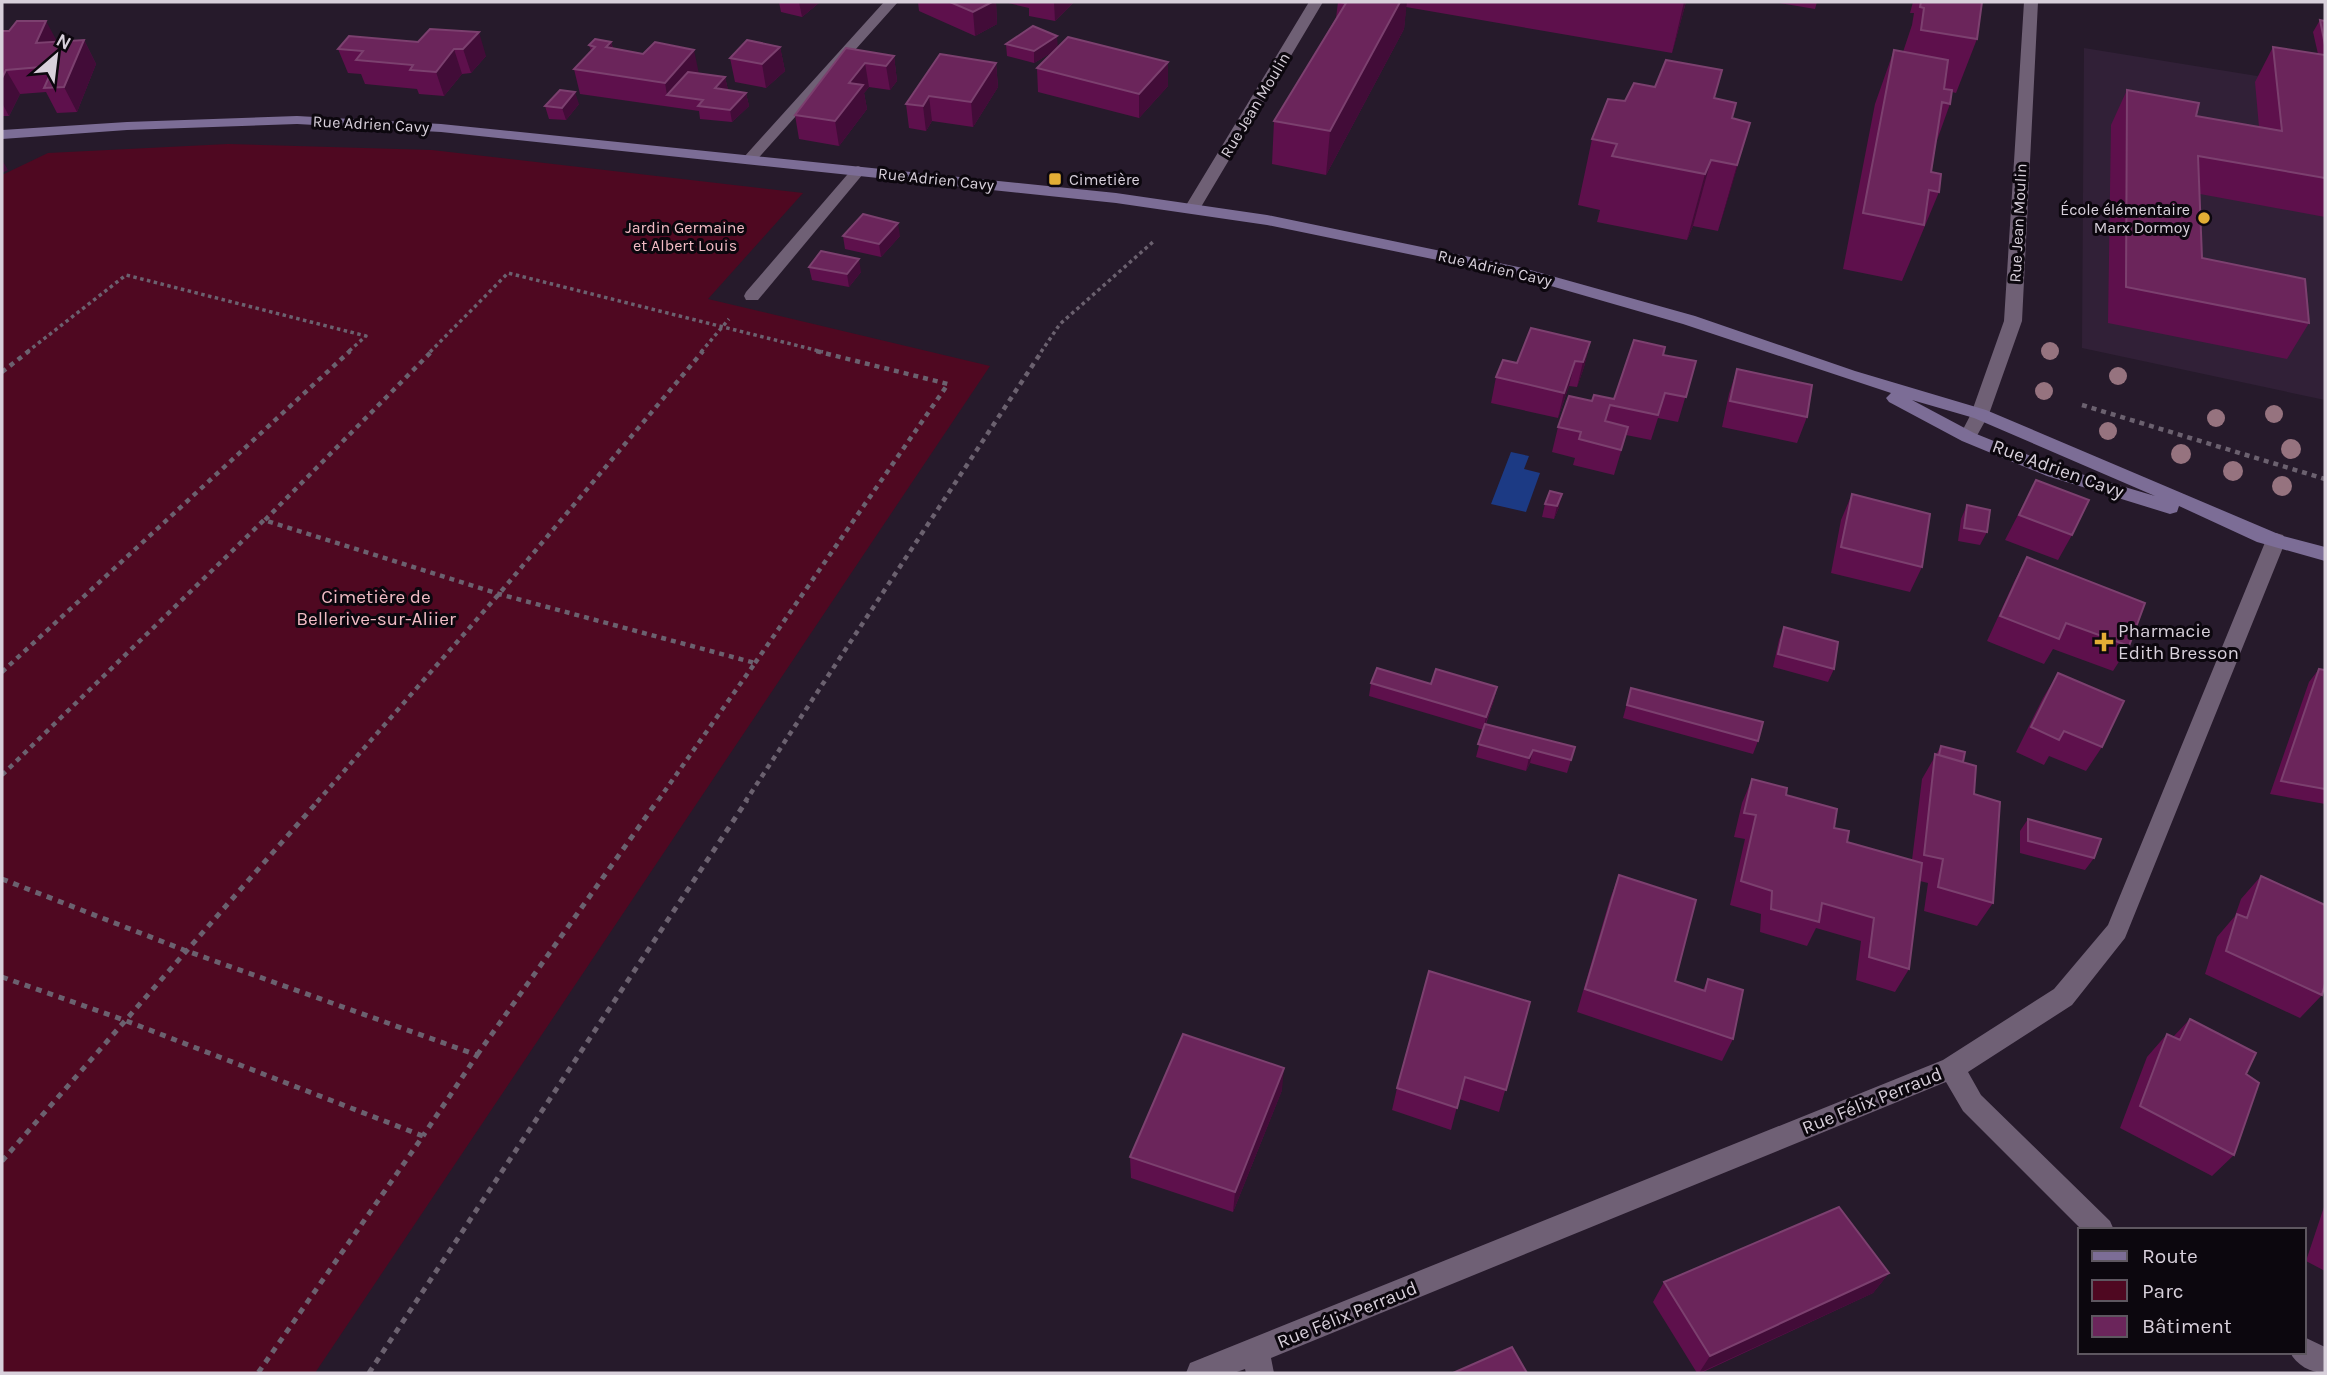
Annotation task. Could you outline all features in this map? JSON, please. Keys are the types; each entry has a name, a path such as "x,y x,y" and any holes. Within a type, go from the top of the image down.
{"main road":[{"name":"Rue Adrien Cavy","path":"2,135 127,126 297,120 441,128 1193,207 1371,239 1523,273 1689,320 1849,375 1980,414 2276,540"},
{"name":"Rue Adrien Cavy","path":"1849,375 1968,437 2054,472 2325,554"}],"street":[{"path":"749,160 891,2"},
{"name":"Rue Jean Moulin","path":"1193,207 1316,2"},
{"name":"Rue Jean Moulin","path":"1968,437 1980,414 2013,321 2031,2"},
{"path":"752,296 858,171"},
{"name":"Rue Félix Perraud","path":"1199,1373 1258,1362 1952,1068 2063,997 2117,931 2276,540"},
{"path":"1952,1068 1972,1103 2099,1228"},
{"path":"2306,1352 2325,1363"}],"path":[{"path":"369,1373 1060,324 1193,207"},
{"path":"2,775 264,520 508,273 948,384 755,663 477,1055 258,1373"},
{"path":"2,372 126,275 366,336 2,672"},
{"path":"2,1161 184,950 499,594 721,327 752,296"},
{"path":"2082,405 2325,479"},
{"path":"264,520 499,594 755,663"},
{"path":"2,879 184,950 477,1055"},
{"path":"2,977 124,1020 423,1136"}],"shaded area":[{"name":"École élémentaire Marx Dormoy","path":"2084,48 2325,87 2325,400 2082,348"}],"green space":[{"name":"Cimetière de Bellerive-sur-Aliier","path":"228,144 432,150 803,193 708,299 990,366 315,1373 2,1373 2,175 48,153"}],"water":[{"path":"1511,452 1529,456 1524,469 1540,473 1526,512 1491,504"}],"building":[{"path":"950,2 992,2 973,12"},
{"path":"1340,2 1400,2 1330,131 1274,121 1346,3"},
{"path":"1921,2 1982,2 1977,39 1921,30 1924,8 1920,7"},
{"path":"2320,20 2325,21 2325,45"},
{"path":"17,21 46,21 36,43 84,40 64,87 44,88 54,66 6,70 2,78 2,31 9,31"},
{"path":"1033,26 1057,36 1034,51 1006,44"},
{"path":"430,29 479,32 463,49 454,49 436,72 410,70 413,65 356,60 363,51 338,49 349,36 418,42"},
{"path":"1068,37 1168,62 1139,94 1037,68"},
{"path":"595,39 611,42 606,47 643,54 655,42 694,50 665,83 574,69 595,47 589,45"},
{"path":"747,40 780,47 762,64 730,58"},
{"path":"2273,47 2325,55 2325,178 2198,156 2202,258 2305,279 2309,323 2126,287 2127,90 2199,103 2196,116 2282,131"},
{"path":"846,48 894,56 886,66 865,63 849,83 863,85 835,121 795,115"},
{"path":"1894,50 1948,60 1944,89 1952,90 1950,104 1942,102 1931,172 1941,174 1939,192 1929,190 1924,225 1863,213"},
{"path":"940,54 996,63 971,102 929,96 923,106 906,104"},
{"path":"1666,60 1722,70 1714,98 1736,103 1732,118 1750,123 1737,165 1711,160 1705,174 1612,156 1617,144 1592,139 1608,99 1625,101 1634,83 1655,87"},
{"path":"688,72 725,77 715,88 746,93 730,110 698,106 703,100 667,95"},
{"path":"560,90 575,92 562,108 545,106"},
{"path":"863,214 898,223 879,244 843,236"},
{"path":"821,251 859,259 847,274 809,267"},
{"path":"1531,328 1590,342 1583,362 1575,361 1564,393 1496,377 1503,360 1517,363"},
{"path":"1634,340 1665,347 1663,355 1696,361 1686,397 1665,393 1658,415 1610,405 1605,421 1628,427 1621,450 1579,439 1581,432 1558,427 1569,396 1592,401 1594,395 1614,399"},
{"path":"1737,369 1812,385 1807,417 1730,401"},
{"path":"2036,480 2089,500 2072,535 2019,515"},
{"path":"1550,491 1562,494 1557,506 1545,504"},
{"path":"1852,494 1930,514 1922,567 1841,547"},
{"path":"1967,505 1990,510 1987,532 1964,528"},
{"path":"2027,557 2145,603 2129,646 2066,623 2059,639 2000,616"},
{"path":"1784,627 1838,642 1834,669 1778,654"},
{"path":"1377,668 1431,684 1436,669 1497,687 1486,717 1371,683"},
{"path":"2319,669 2325,670 2325,789 2281,781"},
{"path":"2058,673 2124,701 2102,747 2064,731 2059,740 2031,727"},
{"path":"1631,688 1763,722 1758,741 1627,705"},
{"path":"1485,724 1575,747 1571,760 1533,750 1529,758 1478,744"},
{"path":"1941,746 1965,752 1963,762 1939,755"},
{"path":"1935,754 1976,766 1974,794 2000,802 1993,903 1938,887 1943,859 1924,855"},
{"path":"1752,779 1787,788 1786,795 1837,809 1834,828 1849,831 1847,842 1922,863 1909,969 1869,957 1874,918 1822,903 1819,922 1771,909 1772,891 1741,881 1756,815 1744,813"},
{"path":"2028,819 2101,839 2094,858 2028,841"},
{"path":"1619,875 1696,900 1675,981 1705,991 1708,979 1743,990 1733,1039 1585,989"},
{"path":"2261,876 2325,905 2325,984 2322,995 2226,951 2237,914 2247,918"},
{"path":"1429,971 1530,1002 1506,1090 1465,1077 1457,1108 1397,1088"},
{"path":"2190,1019 2256,1053 2246,1074 2259,1083 2234,1155 2140,1106 2167,1034 2180,1040"},
{"path":"1183,1034 1284,1068 1235,1192 1130,1157"},
{"path":"1839,1207 1889,1273 1710,1356 1664,1282"},
{"path":"1512,1347 1527,1373 1453,1373"}],"place":[{"name":"Cimetière","path":"1055,179"},
{"name":"École élémentaire Marx Dormoy","path":"2204,218"},
{"name":"Pharmacie Edith Bresson","path":"2104,642"}],"park label":[{"name":"Jardin Germaine et Albert Louis","path":"685,236"}]}
